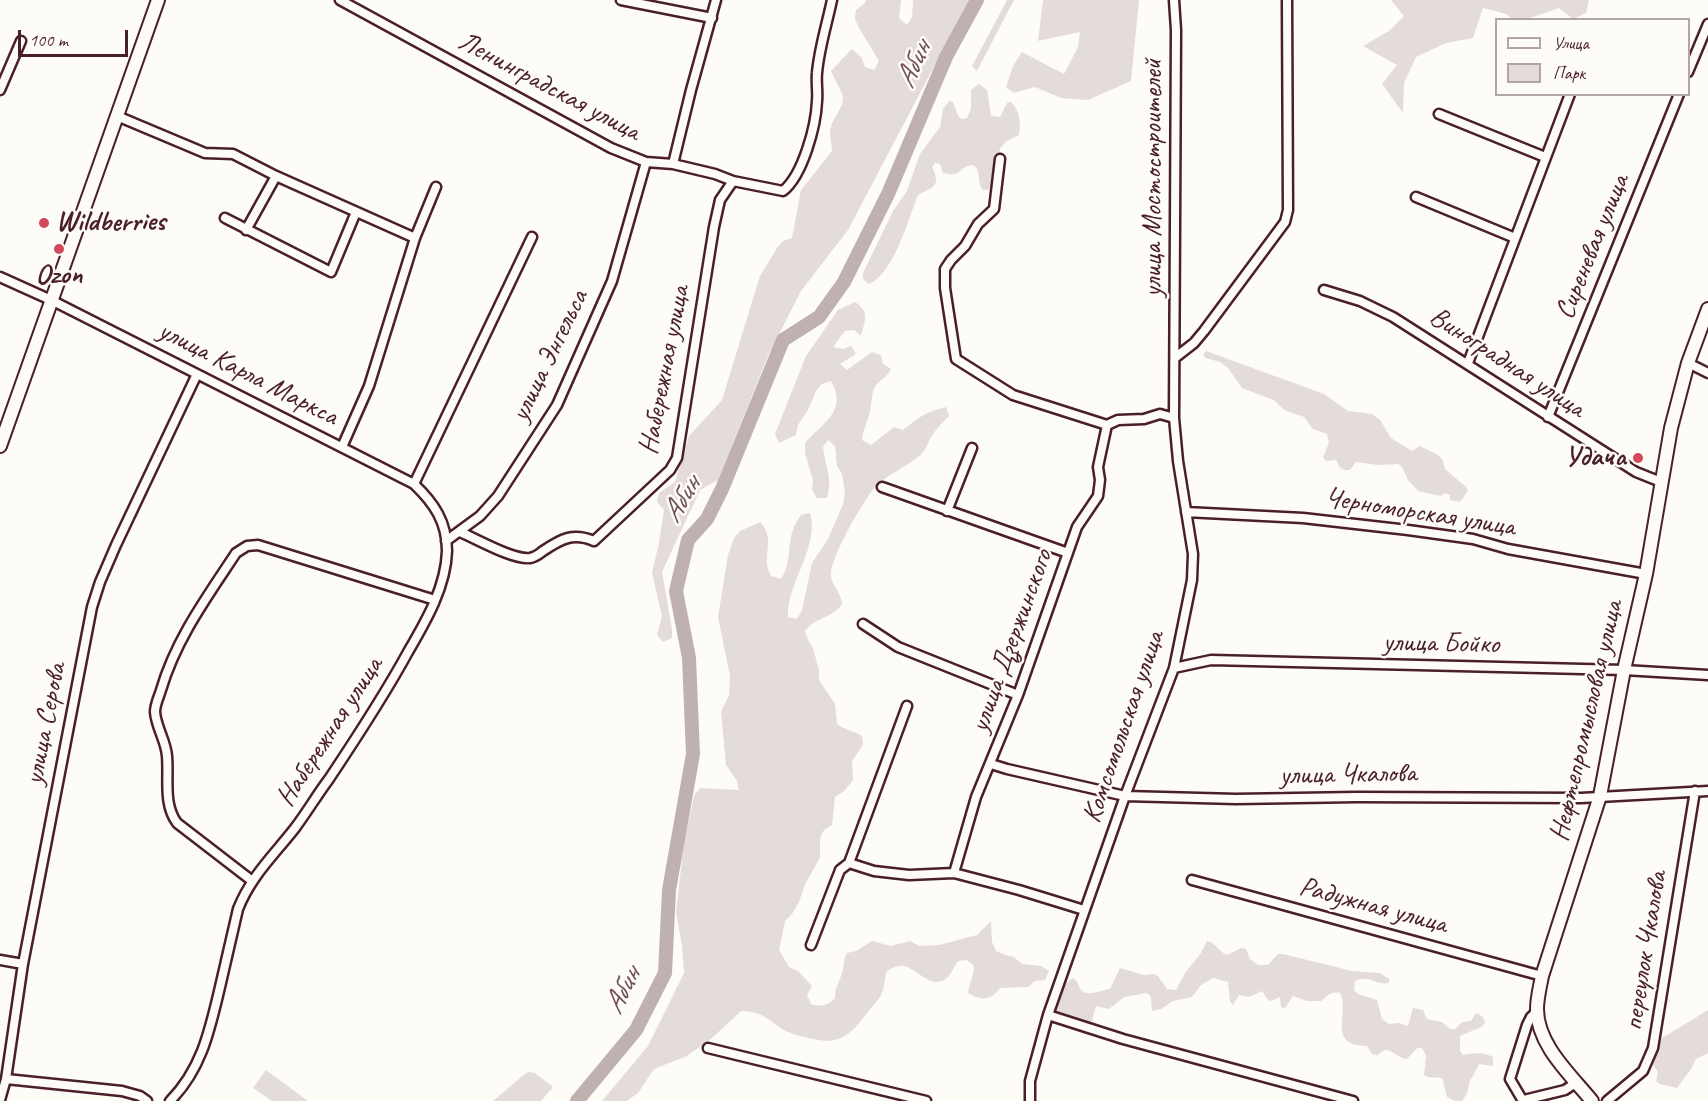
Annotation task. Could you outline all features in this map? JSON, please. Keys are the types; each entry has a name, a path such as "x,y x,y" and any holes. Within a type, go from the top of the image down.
{"main road":[{"path":"0,446 158,0"},
{"name":"Нефтепромысловая улица","path":"1537,1011 1542,976 1600,796 1624,670 1646,574 1671,428 1688,363 1708,309"},
{"path":"1537,1011 1543,1035 1563,1066 1592,1101"}],"street":[{"name":"Ленинградская улица","path":"340,0 611,148 646,162 674,164 733,181 783,190 790,185 796,175 815,122 817,74 832,0"},
{"path":"621,0 712,18"},
{"path":"674,164 691,90 716,0"},
{"name":"улица Мостостроителей","path":"1174,0 1176,30 1176,357"},
{"path":"1176,357 1204,332 1285,222 1288,210 1287,0"},
{"path":"1690,69 1708,24"},
{"path":"0,90 21,41"},
{"path":"1468,363 1569,96"},
{"name":"Сиреневая улица","path":"1548,417 1678,96"},
{"path":"1439,114 1545,157"},
{"path":"117,116 205,153 233,154 276,176 415,238"},
{"path":"1000,159 994,209 978,224 965,246 945,269 945,288 956,359 1013,395 1107,425 1118,420 1144,419 1160,414 1174,418"},
{"name":"улица Энгельса","path":"446,541 480,516 498,496 557,405 612,281 646,162"},
{"path":"246,230 276,176"},
{"name":"Набережная улица","path":"460,532 513,555 528,558 536,556 561,539 574,536 594,541 670,470 677,458 714,227 720,200 733,181"},
{"path":"342,447 369,386 415,238 436,186"},
{"path":"1416,196 1515,238"},
{"path":"225,218 331,272 356,212"},
{"path":"414,484 532,237"},
{"name":"улица Карла Маркса","path":"0,277 51,300 414,484 431,500 439,514 446,541"},
{"name":"Виноградная улица","path":"1324,290 1351,298 1393,317 1636,472 1661,482"},
{"name":"Комсомольская улица","path":"1030,1101 1030,1081 1048,1015 1125,796 1174,668 1191,580 1193,554 1178,461 1174,418 1176,357"},
{"path":"1688,363 1708,373"},
{"name":"улица Серова","path":"0,1100 6,1079 23,964 92,607 116,545 197,374"},
{"name":"улица Дзержинского","path":"954,873 976,797 1018,695 1077,527 1098,496 1100,480 1098,467 1107,425"},
{"path":"947,511 972,448"},
{"path":"882,487 1068,553"},
{"name":"Черноморская улица","path":"1186,512 1302,518 1408,530 1473,539 1508,549 1646,574"},
{"name":"Набережная улица","path":"170,1101 198,1063 204,1048 238,909 251,880 296,827 372,716 435,600 445,569 446,541"},
{"path":"251,880 177,823 171,815 168,804 167,757 155,708 166,671 187,627 236,553 247,546 258,545 435,600"},
{"path":"863,624 898,647 1018,695"},
{"name":"улица Бойко","path":"1174,668 1211,660 1624,670 1708,675"},
{"path":"811,945 840,870 849,863 907,706"},
{"name":"улица Чкалова","path":"991,764 1125,796 1236,800 1600,796 1708,791"},
{"name":"переулок Чкалова","path":"1607,1101 1643,1071 1653,1048 1695,791"},
{"path":"849,863 874,871 909,876 954,873 1084,910"},
{"name":"Радужная улица","path":"1192,880 1542,976"},
{"path":"0,960 23,964"},
{"name":"Нефтепромысловая улица","path":"1537,1011 1527,1025 1510,1078 1523,1101 1565,1090 1577,1082"},
{"path":"1048,1015 1123,1039 1353,1101"},
{"path":"708,1048 926,1101"},
{"path":"6,1079 122,1091 140,1096 147,1101"},
{"path":"884,1101 887,1090"}],"green space":[{"path":"866,0 901,0 899,18 907,25 912,17 913,0 969,0 848,230 801,291 768,356 718,480 700,490 662,572 672,629 672,638 663,642 657,635 662,616 652,573 664,510 657,502 659,493 675,482 689,436 722,400 760,276 777,248 783,241 792,238 801,190 832,151 830,132 832,123 842,105 843,96 831,71 852,49 862,58 865,67 874,70 879,61 855,19 856,10"},
{"path":"1007,0 1014,0 977,71 972,66"},
{"path":"1043,0 1139,0 1131,81 1088,100 1061,98 1035,87 1014,93 1006,87 1013,66 1022,52 1064,74 1078,47 1080,32 1038,41"},
{"path":"1391,0 1589,0 1586,13 1575,18 1572,18 1559,8 1530,18 1511,18 1506,14 1483,8 1473,38 1446,43 1416,57 1404,83 1403,113 1382,84 1397,65 1363,46 1389,31 1404,16"},
{"path":"979,84 987,90 991,116 1000,117 1007,103 1011,102 1018,113 1020,122 1019,135 1005,142 1000,149 991,186 988,190 983,190 976,167 973,165 965,167 958,173 950,174 943,173 940,164 935,163 932,167 936,182 928,190 918,195 893,258 878,278 869,284 864,280 863,273 893,211 907,191 920,154 940,127 943,109 949,101 953,102 958,116 962,119 967,118 971,109 971,90"},
{"path":"855,302 865,313 864,325 861,336 854,330 845,331 833,347 843,349 851,346 856,354 840,364 847,370 872,352 881,355 883,364 891,369 874,390 862,440 871,445 894,427 903,430 923,416 946,407 949,416 933,434 925,450 877,485 865,502 849,528 832,567 831,579 842,604 805,631 813,648 819,670 819,680 835,704 837,724 862,736 863,745 852,761 853,780 844,791 835,797 832,825 824,830 820,838 820,858 805,884 799,902 785,921 779,950 789,967 798,971 812,986 807,995 811,1004 818,1005 827,1004 835,998 847,953 856,951 872,941 891,946 910,941 919,946 939,945 977,935 991,921 992,942 996,951 1014,957 1022,964 1041,966 1049,971 1045,980 1035,981 1028,987 1000,988 993,995 981,998 968,993 974,966 967,960 958,961 948,977 936,982 904,966 897,967 886,972 880,997 857,1025 845,1036 831,1041 793,1034 758,1014 741,1011 712,1038 687,1056 654,1069 638,1093 627,1101 602,1101 648,1046 684,973 676,912 684,842 694,796 700,788 739,790 737,781 726,765 721,712 729,695 730,676 718,617 728,555 734,538 740,531 760,522 767,535 768,569 771,576 781,579 788,563 792,532 801,515 810,513 812,526 807,552 789,604 788,617 797,619 802,610 812,563 828,539 843,504 845,493 842,474 837,466 835,446 828,440 823,447 829,479 827,498 817,498 812,490 813,481 805,453 805,443 835,409 836,391 831,381 822,384 816,391 808,410 798,425 796,435 779,443 775,434 806,356 838,310"},
{"path":"1206,351 1324,394 1348,411 1372,414 1380,420 1391,438 1412,451 1420,446 1438,455 1445,469 1468,491 1460,502 1450,500 1450,495 1445,493 1441,496 1418,491 1398,464 1378,465 1356,462 1350,470 1345,470 1340,468 1336,460 1326,461 1323,457 1329,443 1327,434 1313,429 1304,417 1284,410 1274,400 1242,388 1228,368 1203,355"},
{"path":"1207,941 1227,955 1241,948 1246,949 1250,959 1258,965 1268,965 1278,954 1283,954 1352,971 1380,973 1389,979 1389,983 1360,979 1355,981 1354,990 1358,994 1377,1000 1382,1019 1389,1024 1399,1023 1408,1026 1413,1008 1423,1010 1427,1019 1442,1022 1450,1029 1455,1029 1462,1022 1471,1021 1476,1013 1481,1015 1485,1023 1481,1027 1460,1036 1460,1051 1463,1055 1478,1053 1493,1057 1493,1066 1479,1064 1470,1080 1467,1094 1462,1101 1455,1101 1447,1097 1442,1078 1424,1075 1426,1056 1422,1048 1417,1048 1407,1059 1387,1050 1377,1055 1372,1054 1367,1046 1354,1044 1347,1040 1343,1034 1340,993 1329,994 1321,1001 1307,1001 1293,996 1285,1008 1281,1007 1280,997 1271,1001 1262,991 1249,997 1239,995 1233,1005 1230,1001 1228,982 1213,978 1201,985 1192,997 1173,1001 1161,1009 1152,1011 1151,997 1147,993 1124,997 1109,1009 1096,1006 1092,1021 1089,1023 1058,1015 1055,1011 1060,993 1073,978 1081,990 1087,993 1110,989 1120,968 1144,975 1154,974 1167,989 1176,990"},
{"path":"1708,1010 1708,1053 1696,1059 1677,1088 1659,1084 1656,1081 1658,1072 1653,1065 1662,1038"},
{"path":"266,1070 308,1101 272,1101 253,1088"},
{"path":"526,1073 535,1073 553,1087 541,1101 493,1101"}],"waterway":[{"name":"Абин","path":"577,1101 636,1030 665,973 669,890 693,754 689,658 676,591 688,540 707,519 722,489 783,340 819,317 844,282 888,194 946,57 977,0"}],"place":[{"name":"Wildberries","path":"44,223"},
{"name":"Ozon","path":"59,249"},
{"name":"Удача","path":"1638,458"}]}
